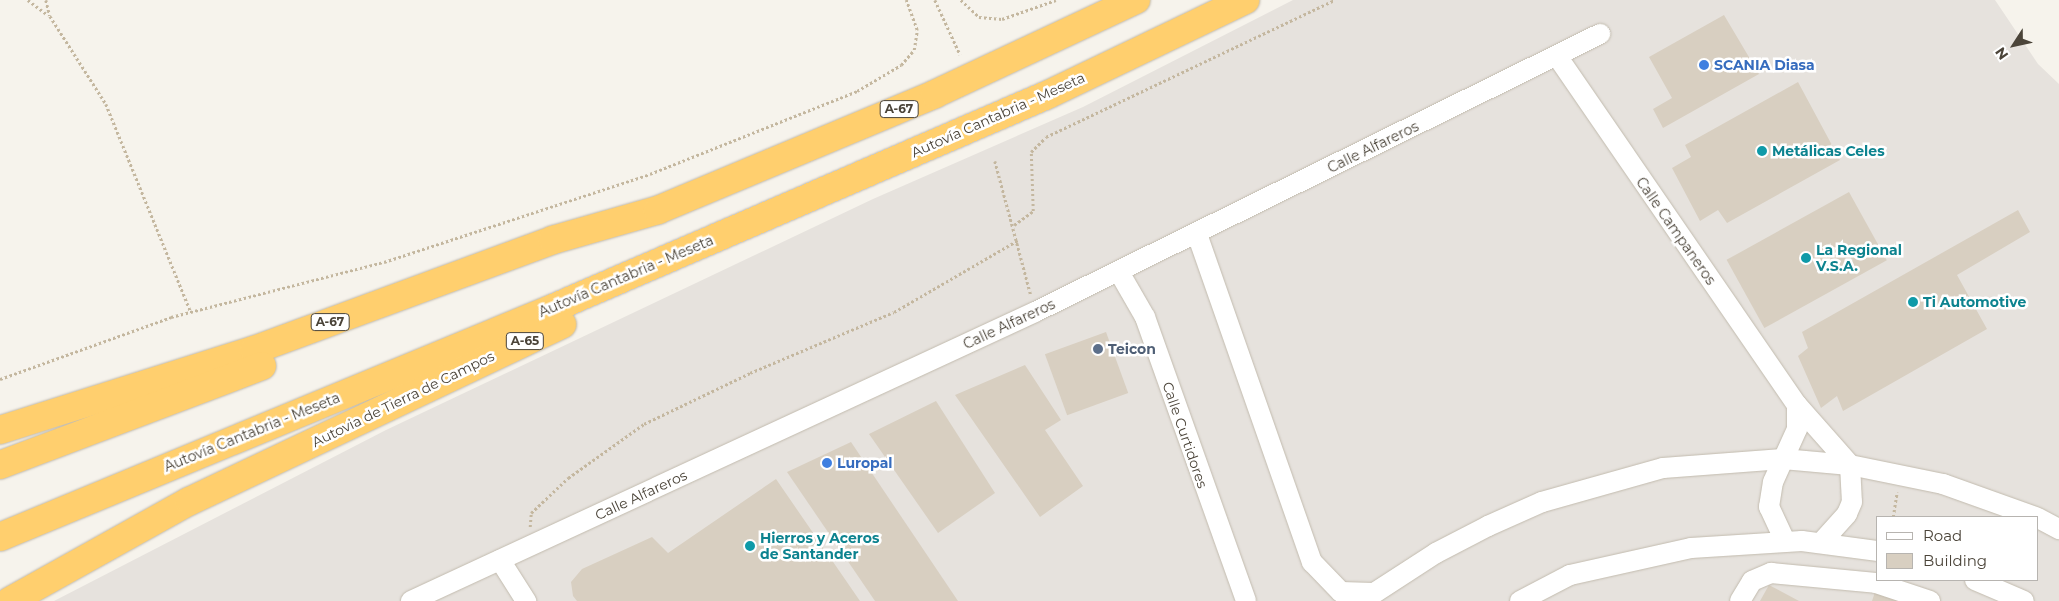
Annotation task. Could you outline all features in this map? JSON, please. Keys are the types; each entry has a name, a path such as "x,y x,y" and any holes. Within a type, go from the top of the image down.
{"highway":[{"name":"A-67","path":"0,430 254,350 553,240 658,210 935,94 1136,0"},
{"name":"Autovía Cantabria - Meseta","path":"0,537 551,309 1047,96 1245,0"},
{"name":"Autovia de Tierra de Campos","path":"10,601 199,497 1047,96"},
{"path":"0,465 145,407 452,298 599,240 658,210"}],"street":[{"name":"Calle Alfareros","path":"411,601 1035,312 1197,234 1600,34"},
{"name":"Calle Campaneros","path":"1557,56 1797,405 1850,464"},
{"path":"1197,234 1312,562 1336,601"},
{"name":"Calle Curtidores","path":"1118,272 1145,317 1246,601"},
{"path":"1786,540 1770,508 1783,459 1797,429 1797,405"},
{"path":"1312,562 1341,592 1367,597 1436,553 1542,502 1663,468 1783,459 1850,464 1901,473 2030,516"},
{"path":"1834,578 1830,544 1852,502 1850,464"},
{"path":"2039,519 2059,529"},
{"path":"1520,601 1570,575 1691,548 1786,540 1876,551"},
{"path":"500,560 526,601"},
{"path":"1740,601 1752,581 1771,573 1876,583 1930,601"},
{"path":"1977,581 2024,601"}],"path":[{"path":"28,0 50,16"},
{"path":"46,0 50,16 106,104 191,312"},
{"path":"0,380 191,312 403,256 650,174 857,91 902,65 914,50 917,30 906,0"},
{"path":"935,0 960,54"},
{"path":"961,0 979,17 1002,19 1056,0"},
{"path":"1014,225 1033,210 1031,152 1046,137 1334,0"},
{"path":"995,161 1018,240 1035,312"},
{"path":"529,546 531,513 568,478 644,424 750,373 894,312 1018,240"},
{"path":"1893,516 1901,473"}],"shaded area":[{"path":"1293,0 1995,0 2038,64 2059,84 2059,601 54,601 386,430 873,199 1083,107"}],"building":[{"name":"SCANIA Diasa","path":"1724,15 1759,74 1663,128 1653,109 1672,98 1649,57"},
{"name":"Metálicas Celes","path":"1798,82 1840,160 1727,223 1718,210 1700,221 1672,168 1691,157 1685,145"},
{"name":"La Regional V.S.A.","path":"1849,192 1887,260 1764,328 1727,260"},
{"name":"Ti Automotive","path":"2018,210 2030,232 1957,275 1987,329 1843,411 1837,396 1821,408 1798,356 1808,348 1802,332"},
{"path":"1106,332 1128,393 1067,415 1045,354"},
{"path":"1025,365 1061,420 1045,430 1083,486 1040,517 955,395"},
{"path":"936,401 995,493 938,533 869,434"},
{"path":"851,442 958,601 875,601 787,472"},
{"name":"Hierros y Aceros de Santander","path":"776,479 860,601 577,601 573,596 571,582 582,569 652,537 668,553"},
{"path":"1769,585 1799,601 1760,601"},
{"path":"1875,592 1902,601 1872,601"}],"place":[{"name":"SCANIA Diasa","path":"1704,65"},
{"name":"Metálicas Celes","path":"1762,151"},
{"name":"La Regional V.S.A.","path":"1806,258"},
{"name":"Ti Automotive","path":"1913,302"},
{"name":"Teicon","path":"1098,349"},
{"name":"Luropal","path":"827,463"},
{"name":"Hierros y Aceros de Santander","path":"750,546"}]}
